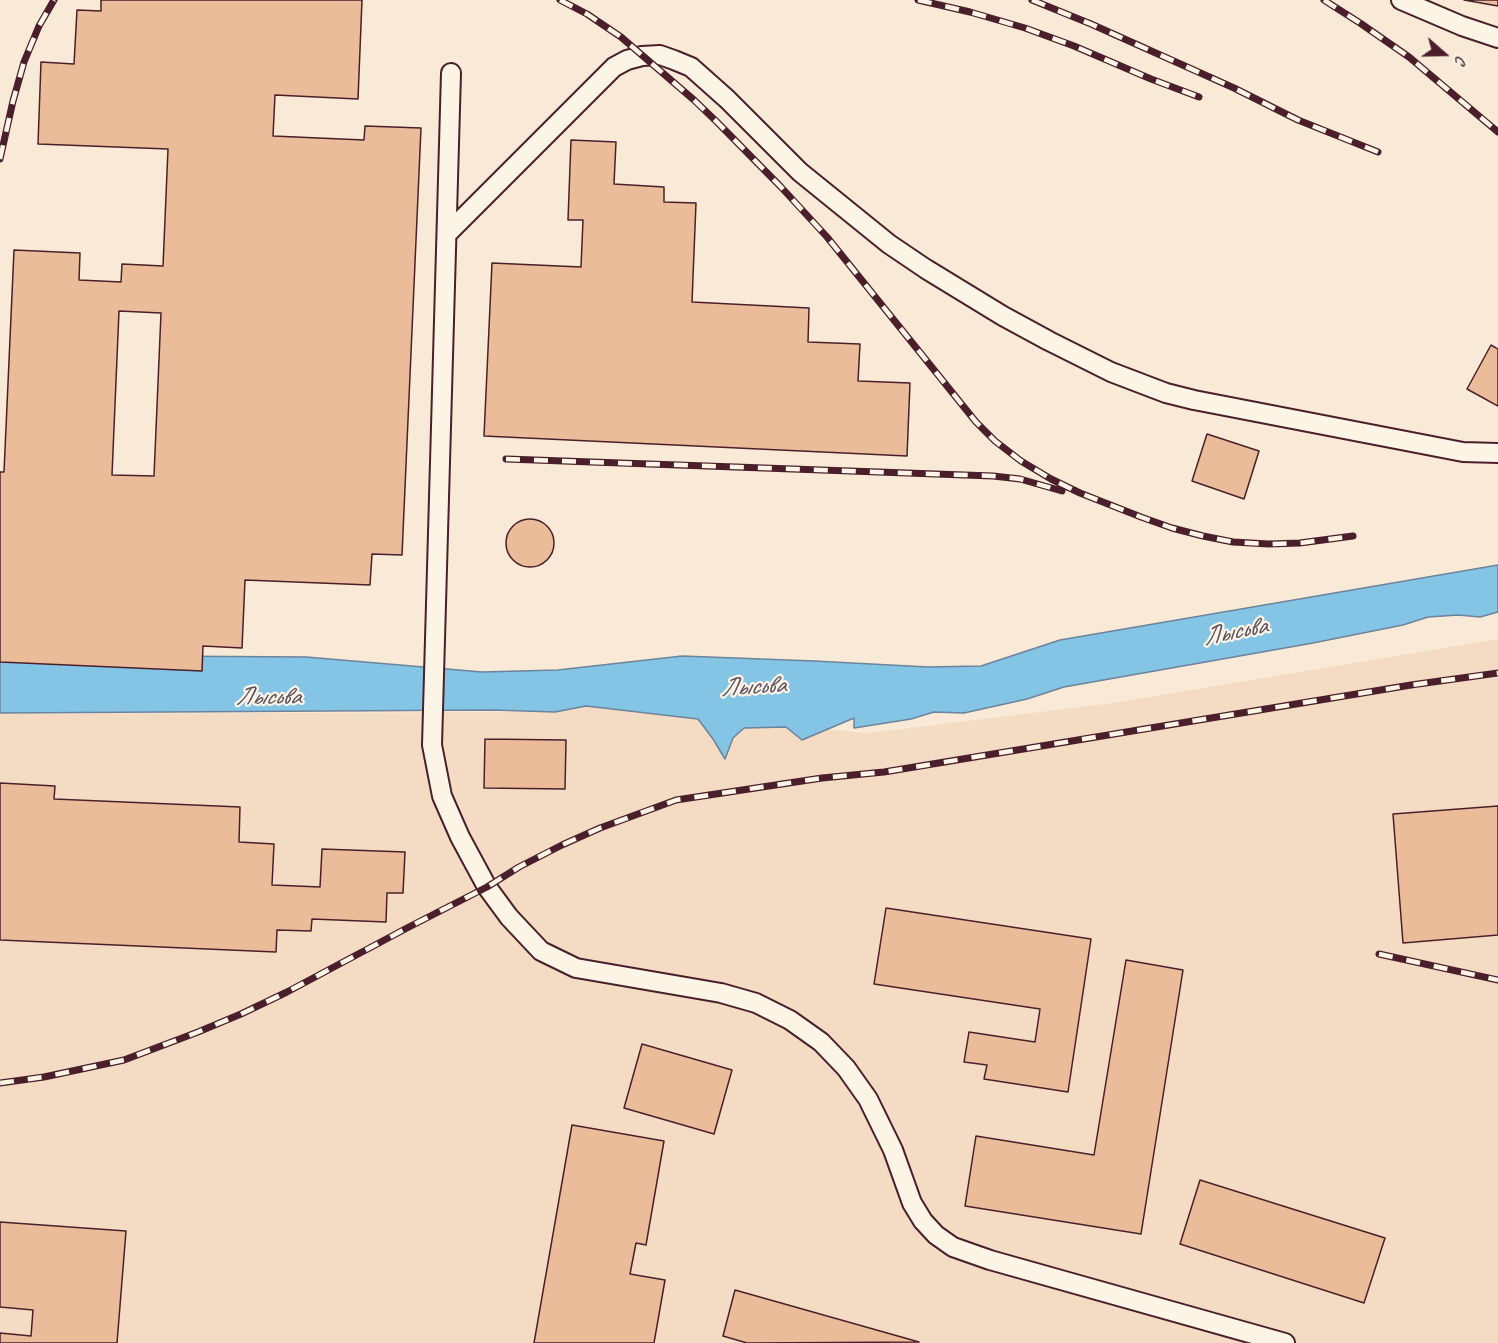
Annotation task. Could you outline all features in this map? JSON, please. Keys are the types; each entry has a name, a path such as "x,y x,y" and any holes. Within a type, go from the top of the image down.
{"lane":[{"path":"1401,0 1462,26 1498,38"},
{"path":"447,234 614,67 642,56 660,55 691,67 727,99 800,172 889,244 1003,316 1111,372 1166,393 1194,399 1463,452 1498,453"},
{"path":"451,73 432,745 442,796 460,837 487,887 509,917 541,951 576,968 721,993 756,1003 790,1020 821,1042 846,1068 868,1099 893,1150 912,1203 936,1235 953,1247 990,1260 1285,1343"}],"shaded area":[{"path":"1498,639 1498,1343 0,1343 0,714 555,712 586,706 698,719 869,733 1113,703"}],"water":[{"name":"Лысьва","path":"1498,565 1498,612 1480,617 1458,615 1428,617 1403,625 1313,643 1064,687 1027,699 964,713 934,712 911,719 854,728 854,718 802,740 786,727 744,728 733,738 725,759 698,719 586,706 555,712 492,710 0,713 0,655 306,657 482,672 558,670 682,656 928,667 981,666 1060,640"}],"building":[{"path":"101,0 362,0 358,99 275,95 273,136 364,140 365,126 421,128 402,555 372,554 370,585 245,580 242,648 203,646 202,671 0,662 0,472 4,472 14,250 80,253 79,280 121,282 122,264 163,266 168,149 38,144 41,62 74,64 77,10 101,11","holes":["119,311 161,313 154,476 112,475"]},
{"path":"1464,0 1498,0 1498,6"},
{"path":"571,140 616,142 614,184 664,187 664,202 696,203 692,302 809,308 808,342 860,344 858,381 910,383 907,456 484,436 492,263 581,267 583,220 568,220"},
{"path":"1491,345 1498,349 1498,406 1467,389"},
{"path":"1207,434 1259,451 1244,499 1192,481"},
{"path":"525,519 535,519 547,526 554,538 554,548 547,560 535,567 525,567 510,556 506,548 506,538 517,523"},
{"path":"485,739 566,740 565,789 484,788"},
{"path":"0,783 55,786 54,799 240,807 239,842 274,844 272,885 320,887 322,849 405,852 403,893 387,893 386,922 312,919 311,931 277,930 276,952 0,940"},
{"path":"1498,806 1498,935 1403,943 1393,814"},
{"path":"886,908 1091,939 1068,1092 984,1079 987,1065 964,1062 969,1032 1035,1042 1040,1009 874,984"},
{"path":"1126,960 1183,970 1141,1234 965,1206 976,1136 1094,1155"},
{"path":"642,1044 732,1070 714,1134 624,1108"},
{"path":"572,1125 664,1141 646,1245 636,1243 630,1274 665,1280 654,1343 534,1343"},
{"path":"1200,1180 1385,1238 1364,1303 1180,1244"},
{"path":"0,1222 126,1231 117,1343 0,1343 0,1333 31,1336 33,1310 0,1307"},
{"path":"735,1290 919,1342 747,1343 723,1336"}],"railway":[{"path":"0,159 24,62 39,26 54,0"},
{"path":"560,0 587,14 621,37 717,122 827,237 976,422 995,441 1021,461 1080,493 1172,528 1203,536 1233,542 1269,544 1300,543 1353,536"},
{"path":"918,0 1025,28 1199,97"},
{"path":"1032,0 1234,88 1298,120 1378,152"},
{"path":"1324,0 1409,57 1498,132"},
{"path":"506,459 993,476 1020,479 1062,491"},
{"path":"0,1083 44,1077 124,1060 241,1014 487,887 519,867 562,845 600,828 676,800 822,778 884,772 1411,685 1498,673"},
{"path":"1379,954 1498,980"}]}
